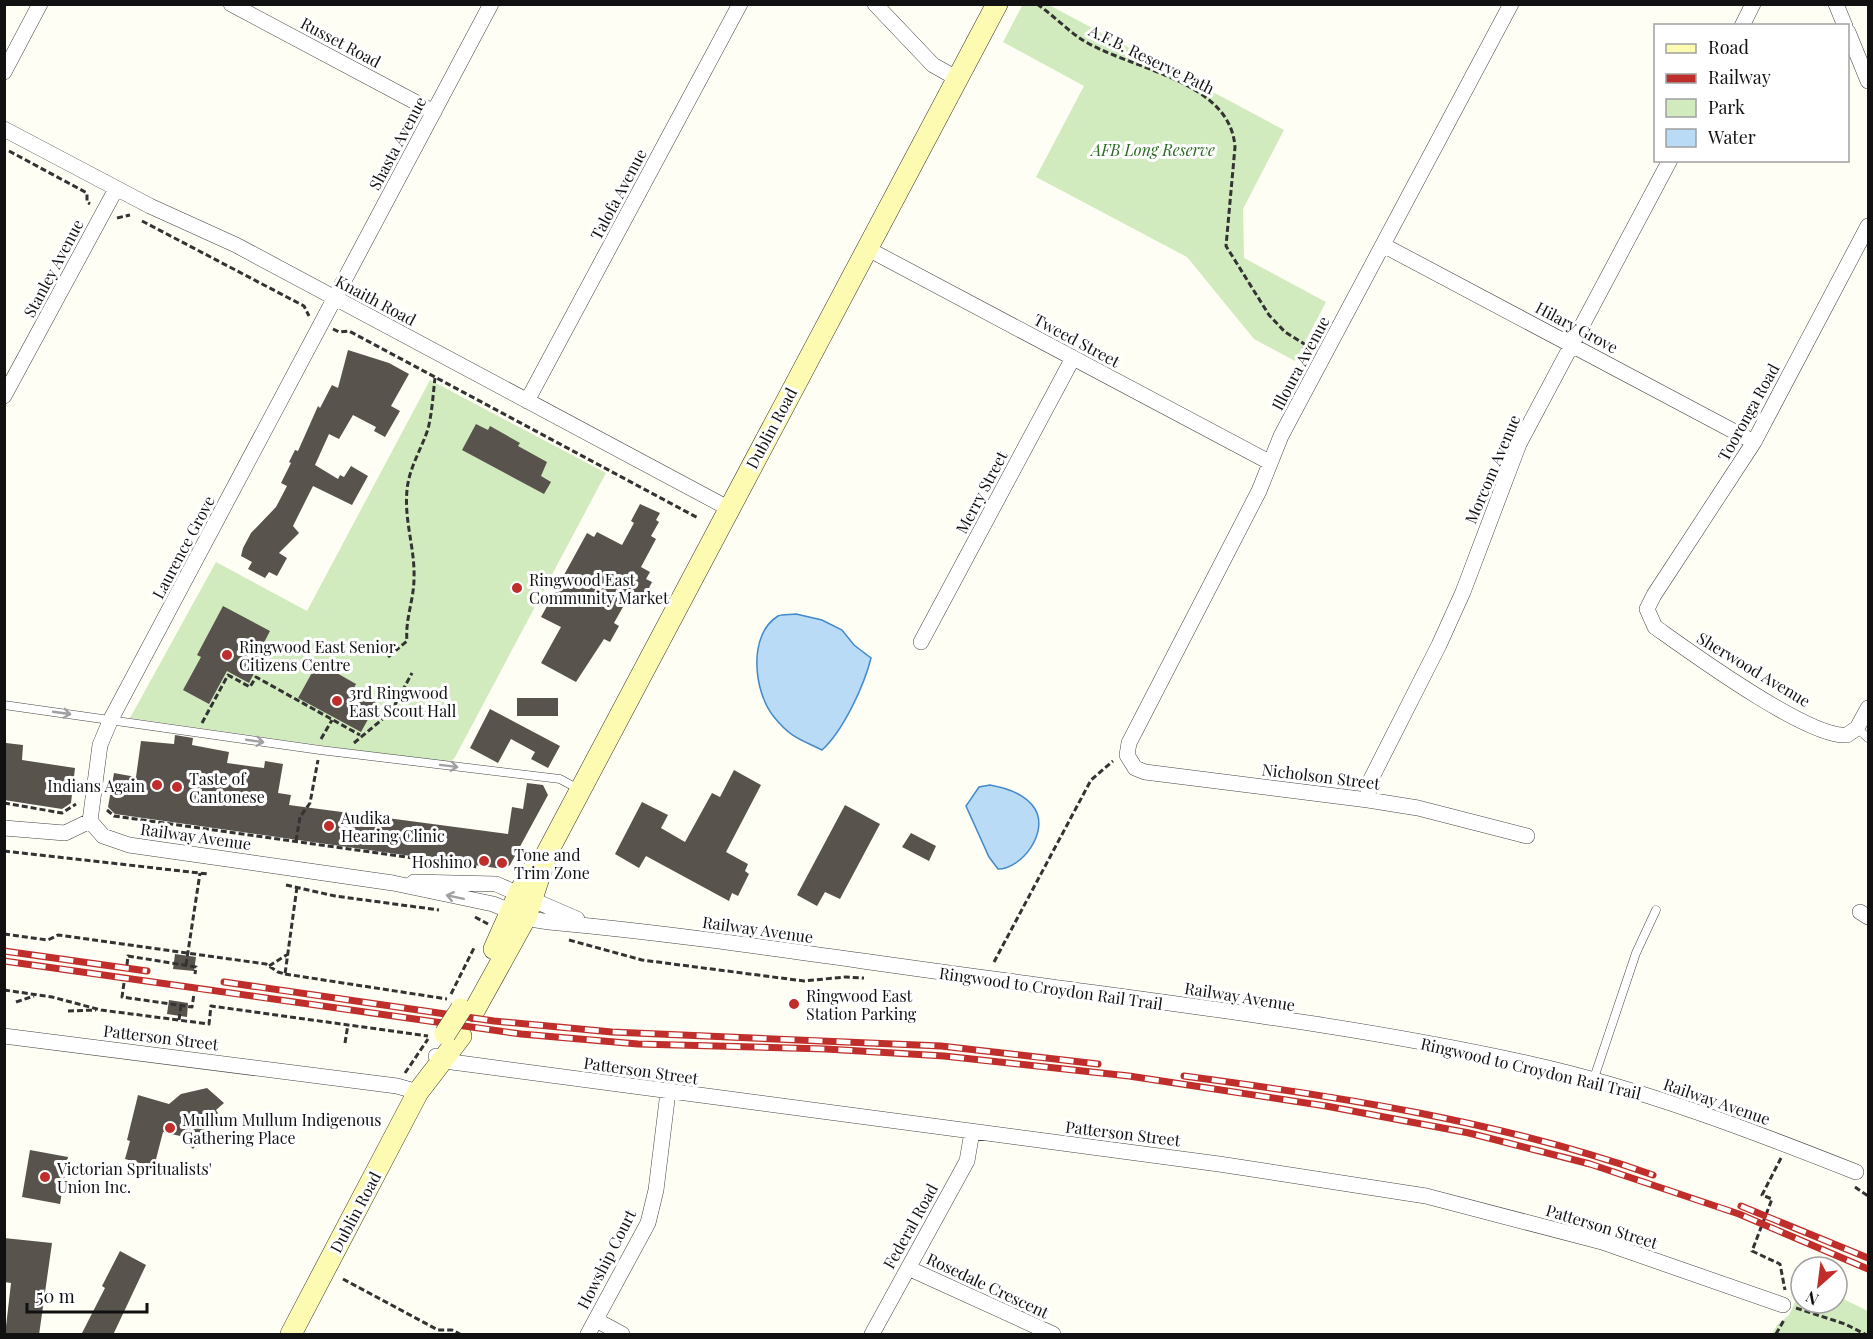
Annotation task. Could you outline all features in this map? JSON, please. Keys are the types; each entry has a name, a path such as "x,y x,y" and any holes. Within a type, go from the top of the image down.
{"main road":[{"name":"Dublin Road","path":"457,1007 522,905 546,853 997,4"},
{"name":"Dublin Road","path":"291,1335 419,1091 491,930 522,905"}],"street":[{"path":"4,72 40,4"},
{"name":"Russet Road","path":"231,4 434,112"},
{"name":"Shasta Avenue","path":"335,299 491,4"},
{"name":"Talofa Avenue","path":"527,401 740,4"},
{"path":"874,4 933,65 958,79"},
{"name":"Illoura Avenue","path":"1129,743 1258,491 1269,462 1510,4"},
{"path":"1743,24 1753,4"},
{"path":"1836,4 1844,24"},
{"path":"1849,34 1869,81"},
{"name":"Knaith Road","path":"4,129 116,189 236,245 728,508"},
{"name":"Morcom Avenue","path":"1368,800 1369,783 1439,645 1463,592 1519,444 1669,162"},
{"name":"Stanley Avenue","path":"4,396 116,189"},
{"name":"Tooronga Road","path":"1647,609 1754,442 1869,226"},
{"name":"Hilary Grove","path":"1383,245 1754,442"},
{"name":"Tweed Street","path":"868,249 1269,462"},
{"name":"Laurence Grove","path":"90,821 100,745 111,719 335,299"},
{"name":"Merry Street","path":"921,642 1072,358"},
{"name":"Sherwood Avenue","path":"1647,609 1655,627 1770,704 1834,735 1863,733"},
{"path":"1863,733 1869,708"},
{"name":"Nicholson Street","path":"1129,743 1127,755 1130,763 1145,772 1418,808 1527,836"},
{"path":"4,828 65,833 90,821"},
{"name":"Railway Avenue","path":"90,821 103,836 129,845 393,883 450,881 496,884 522,905 559,913 603,927 1061,988 1419,1041 1533,1065 1718,1119 1852,1178"},
{"name":"Patterson Street","path":"4,1036 397,1086 419,1091"},
{"name":"Patterson Street","path":"441,1042 668,1092 1219,1164 1426,1196 1602,1242 1783,1305"},
{"name":"Howship Court","path":"588,1335 648,1223 656,1190 668,1092"},
{"name":"Federal Road","path":"872,1335 967,1161 972,1132"},
{"name":"Rosedale Crescent","path":"908,1268 1053,1335"},
{"path":"596,1320 622,1335"}],"lane":[{"path":"4,705 320,750 560,779 580,790"},
{"path":"1593,1081 1636,953 1656,910"}],"path":[{"name":"A.F.B. Reserve Path","path":"1038,4 1080,38 1189,88 1214,102 1226,116 1234,131 1235,147 1226,246 1269,315 1285,332 1306,345 1305,348 1323,358"},
{"path":"4,149 87,193 87,202 104,212 118,218 131,215"},
{"path":"141,220 304,306 310,317 323,324 339,332 349,331 698,518"},
{"path":"388,657 407,641 406,628 412,608 414,578 407,527 407,488 411,469 428,428 435,378"},
{"path":"345,753 360,735 391,712 412,673"},
{"path":"198,733 228,675 250,687 255,677 360,735"},
{"path":"296,842 300,817 310,803 320,741 332,720"},
{"path":"994,962 1091,780 1129,743"},
{"path":"4,803 63,813 74,803 81,804"},
{"path":"100,808 106,809 114,816 481,867"},
{"path":"4,851 209,874"},
{"path":"186,965 200,873"},
{"path":"275,882 335,896 441,910"},
{"path":"285,974 297,887"},
{"path":"470,915 491,930"},
{"path":"4,934 48,940 58,935 189,953 269,966 285,974 457,1007 477,943"},
{"path":"563,939 642,960 804,981 845,977 866,978"},
{"path":"269,966 288,954"},
{"path":"127,965 128,956 196,967 195,974"},
{"path":"124,984 122,997 192,1007 194,994"},
{"path":"4,990 101,1010 209,1024 212,1006 348,1024 441,1042"},
{"path":"16,1002 36,995"},
{"path":"179,1020 181,1005"},
{"path":"68,1011 101,1010"},
{"path":"345,1043 348,1024"},
{"path":"397,1086 441,1042"},
{"path":"1791,1159 1782,1155 1762,1195 1772,1199 1752,1251 1779,1264 1785,1290 1783,1305 1845,1324 1865,1335"},
{"path":"1852,1178 1869,1196"},
{"path":"343,1279 438,1330 452,1330 460,1335"}],"green space":[{"name":"AFB Long Reserve","path":"1023,4 1049,5 1284,130 1243,209 1244,258 1326,302 1295,361 1254,339 1187,257 1036,177 1084,86 1003,42"},
{"path":"430,380 606,473 454,759 445,763 130,718 216,562 307,611"},
{"path":"1849,1302 1868,1311 1868,1334 1772,1334 1777,1325 1789,1315 1849,1315"}],"water":[{"path":"796,614 822,620 842,630 854,645 871,658 852,707 838,732 822,750 796,737 780,724 767,707 758,680 758,650 761,636 778,616"},
{"path":"990,785 1009,790 1027,799 1035,809 1038,818 1036,838 1031,848 1016,863 998,869 989,857 966,806 979,787"}],"building":[{"path":"348,350 389,363 409,374 391,406 400,411 385,437 374,431 376,427 353,415 339,439 329,434 315,465 338,479 340,475 344,477 351,466 368,476 352,505 313,486 293,526 299,533 279,553 287,558 277,576 269,572 265,578 248,569 252,562 241,556 243,548 251,533 276,507 287,486 281,483 291,463 289,462 295,450 298,451 318,406 320,408 332,385 338,388"},
{"path":"476,424 488,430 490,426 520,443 518,446 547,462 541,476 551,482 544,494 462,450"},
{"path":"640,504 660,513 656,520 659,522 651,536 656,539 641,567 650,572 646,579 652,582 644,598 639,596 636,603 628,598 614,623 619,626 610,642 604,639 576,682 541,663 561,627 541,617 587,533 594,537 597,532 622,545 634,523 631,521"},
{"name":"Ringwood East Senior Citizens Centre","path":"223,606 270,631 257,656 262,658 249,683 227,671 209,704 183,690 201,657 197,655"},
{"name":"3rd Ringwood East Scout Hall","path":"328,668 356,684 353,690 377,703 361,732 298,698 314,669 325,674"},
{"path":"517,698 558,698 558,716 517,716"},
{"path":"490,709 560,746 548,768 531,759 535,752 511,739 498,763 470,748"},
{"path":"175,735 193,738 192,745 229,752 227,763 264,768 265,761 283,764 278,793 291,795 289,805 508,834 512,807 523,809 527,783 543,785 548,795 510,865 503,869 115,814 108,807 114,773 136,777 141,741 174,744"},
{"path":"6,743 23,745 22,760 75,768 71,803 62,809 4,800"},
{"path":"734,770 761,785 726,852 748,864 745,871 749,874 738,896 732,893 729,901 646,856 639,868 615,854 642,802 668,815 661,828 685,842 712,793 720,797"},
{"path":"845,805 880,824 840,899 825,892 817,906 797,895"},
{"path":"911,833 936,846 929,861 902,847"},
{"path":"175,954 196,957 194,971 173,969"},
{"path":"169,1000 188,1003 187,1017 167,1014"},
{"name":"Mullum Mullum Indigenous Gathering Place","path":"207,1088 224,1103 216,1110 218,1113 210,1128 193,1149 180,1136 163,1132 154,1167 125,1159 130,1141 127,1140 138,1095 169,1104 181,1094"},
{"name":"Victorian Spritualists' Union Inc.","path":"30,1150 68,1157 60,1204 22,1197"},
{"path":"4,1238 52,1243 39,1335 5,1335 11,1283 4,1282"},
{"path":"120,1251 146,1265 113,1335 81,1335 105,1288 102,1286"}],"railway":[{"path":"4,951 147,971"},
{"path":"4,961 521,1034 638,1044 826,1049 944,1056 1129,1076 1326,1106 1469,1133 1590,1164 1739,1214 1868,1269"},
{"path":"224,982 494,1021 612,1032 941,1046 1098,1064"},
{"path":"1184,1076 1303,1093 1480,1126 1596,1156 1653,1175"},
{"path":"1741,1206 1868,1258"}],"place":[{"name":"Ringwood East Community Market","path":"517,588"},
{"name":"Ringwood East Senior Citizens Centre","path":"227,655"},
{"name":"3rd Ringwood East Scout Hall","path":"337,701"},
{"name":"Indians Again","path":"157,785"},
{"name":"Taste of Cantonese","path":"177,787"},
{"name":"Audika Hearing Clinic","path":"329,826"},
{"name":"Hoshino","path":"484,861"},
{"name":"Tone and Trim Zone","path":"502,863"},
{"name":"Ringwood East Station Parking","path":"794,1004"},
{"name":"Mullum Mullum Indigenous Gathering Place","path":"170,1128"},
{"name":"Victorian Spritualists' Union Inc.","path":"45,1177"}]}
